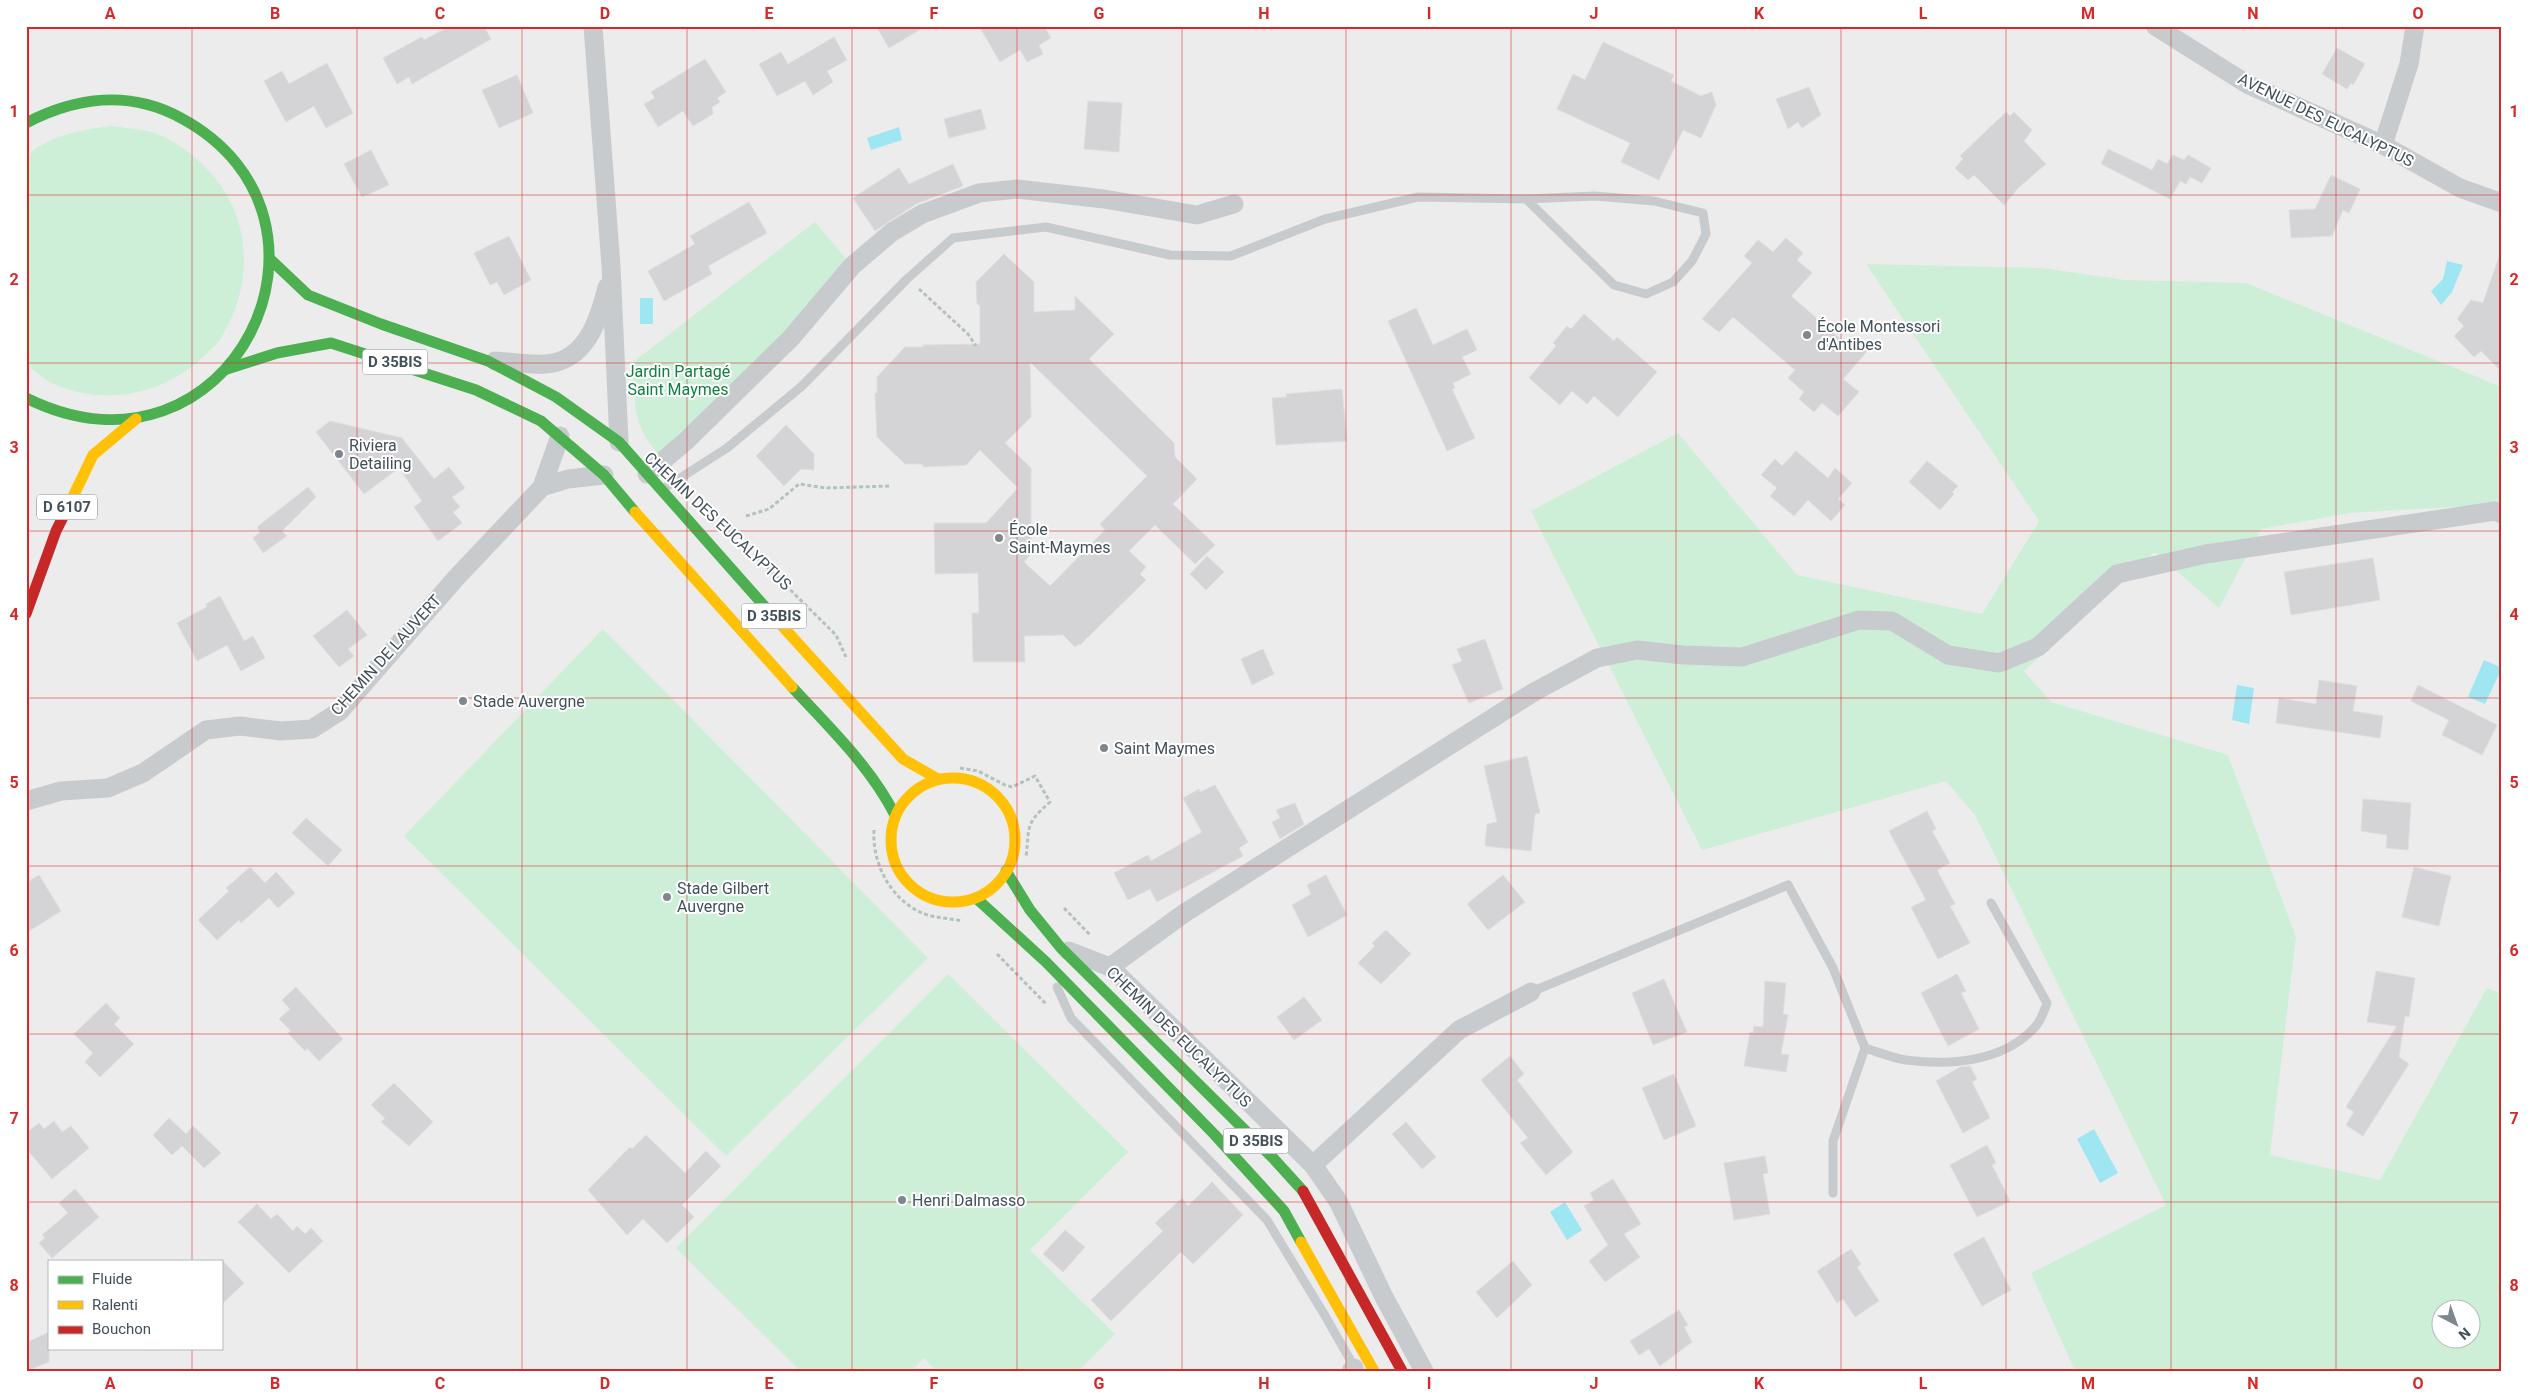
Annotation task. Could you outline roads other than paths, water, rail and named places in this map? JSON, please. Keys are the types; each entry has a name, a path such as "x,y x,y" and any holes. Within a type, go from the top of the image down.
{"main road":[{"path":"26,123 52,109 89,100 127,100 164,108 189,120 212,136 232,156 248,179 260,204 267,231 270,259 267,289 259,318 245,345 227,369 208,387 186,402 136,419 105,421 74,418 44,408 26,398"},
{"path":"35,107 52,109"},
{"name":"D 35BIS","path":"270,259 308,295 381,324 488,361 556,396 619,442"},
{"name":"D 35BIS","path":"227,369 278,353 331,343 476,390 541,421 604,475 677,560 849,749 882,792 895,815"},
{"name":"D 6107","path":"26,614 56,531 93,455 136,419"},
{"name":"CHEMIN DES EUCALYPTUS","path":"619,442 903,759 938,779"},
{"path":"959,777 979,783 996,794 1009,811 1015,831 1014,852 1006,871 993,887 976,898 955,902 934,900 916,890 901,875 892,856 890,836 895,815 905,799 920,786 938,779 959,777"},
{"name":"CHEMIN DES EUCALYPTUS","path":"1006,871 1030,910 1061,948 1273,1158 1306,1195 1402,1371"},
{"name":"D 35BIS","path":"976,898 1046,962 1214,1134 1284,1211 1374,1371"}],"street":[{"path":"593,26 611,266 619,442"},
{"name":"AVENUE DES EUCALYPTUS","path":"2155,26 2247,84 2383,145 2460,188 2502,203"},
{"path":"2383,145 2409,64 2415,26"},
{"path":"647,474 686,440 791,338 852,266 892,232 922,214 979,193 1017,189 1104,199 1197,215 1234,204"},
{"path":"488,361 547,364 567,359 584,347 602,306 611,266"},
{"name":"CHEMIN DE LAUVERT","path":"26,801 61,791 108,788 143,773 206,730 240,726 281,731 312,728 340,711 456,578 542,487 560,436"},
{"name":"CHEMIN DE LAUVERT","path":"542,487 568,478 604,475"},
{"path":"1110,967 1186,912 1534,692 1597,658 1637,650 1683,655 1742,657 1859,620 1892,621 1948,655 1999,663 2038,647 2117,574 2206,554 2495,511 2502,514"},
{"name":"CHEMIN DES EUCALYPTUS","path":"1061,948 1110,967 1312,1166 1338,1201 1384,1297 1424,1371"},
{"path":"1312,1166 1458,1030 1531,992"}],"lane":[{"path":"661,490 727,448 802,386 907,279 953,238 1046,228 1170,255 1231,256 1325,219 1418,197 1526,200 1595,196 1654,201 1703,213 1706,234 1692,261 1674,282 1646,294 1614,285 1526,200"},
{"path":"1531,992 1788,885 1834,968 1865,1048 1833,1141 1833,1193"},
{"path":"1865,1048 1904,1060 1943,1064 1981,1058 2007,1049 2036,1027 2047,1003 1990,904"},
{"path":"1046,962 1071,1018 1267,1220 1354,1370"}],"water":[{"path":"899,127 902,140 871,150 867,138"},
{"path":"2447,261 2463,265 2452,292 2441,305 2431,291 2443,279"},
{"path":"640,298 653,298 653,324 640,324"},
{"path":"2484,660 2502,668 2485,704 2468,697"},
{"path":"2237,685 2254,688 2249,724 2232,720"},
{"path":"2094,1129 2118,1173 2100,1183 2077,1139"},
{"path":"1565,1202 1582,1230 1567,1240 1550,1212"}],"place":[{"name":"École Montessori d'Antibes","path":"1807,335"},
{"name":"Riviera Detailing","path":"339,454"},
{"name":"École Saint-Maymes","path":"999,538"},
{"name":"Stade Auvergne","path":"463,701"},
{"name":"Saint Maymes","path":"1104,748"},
{"name":"Stade Gilbert Auvergne","path":"667,897"},
{"name":"Henri Dalmasso","path":"902,1200"}],"park label":[{"name":"Jardin Partagé Saint Maymes","path":"678,380"}]}
